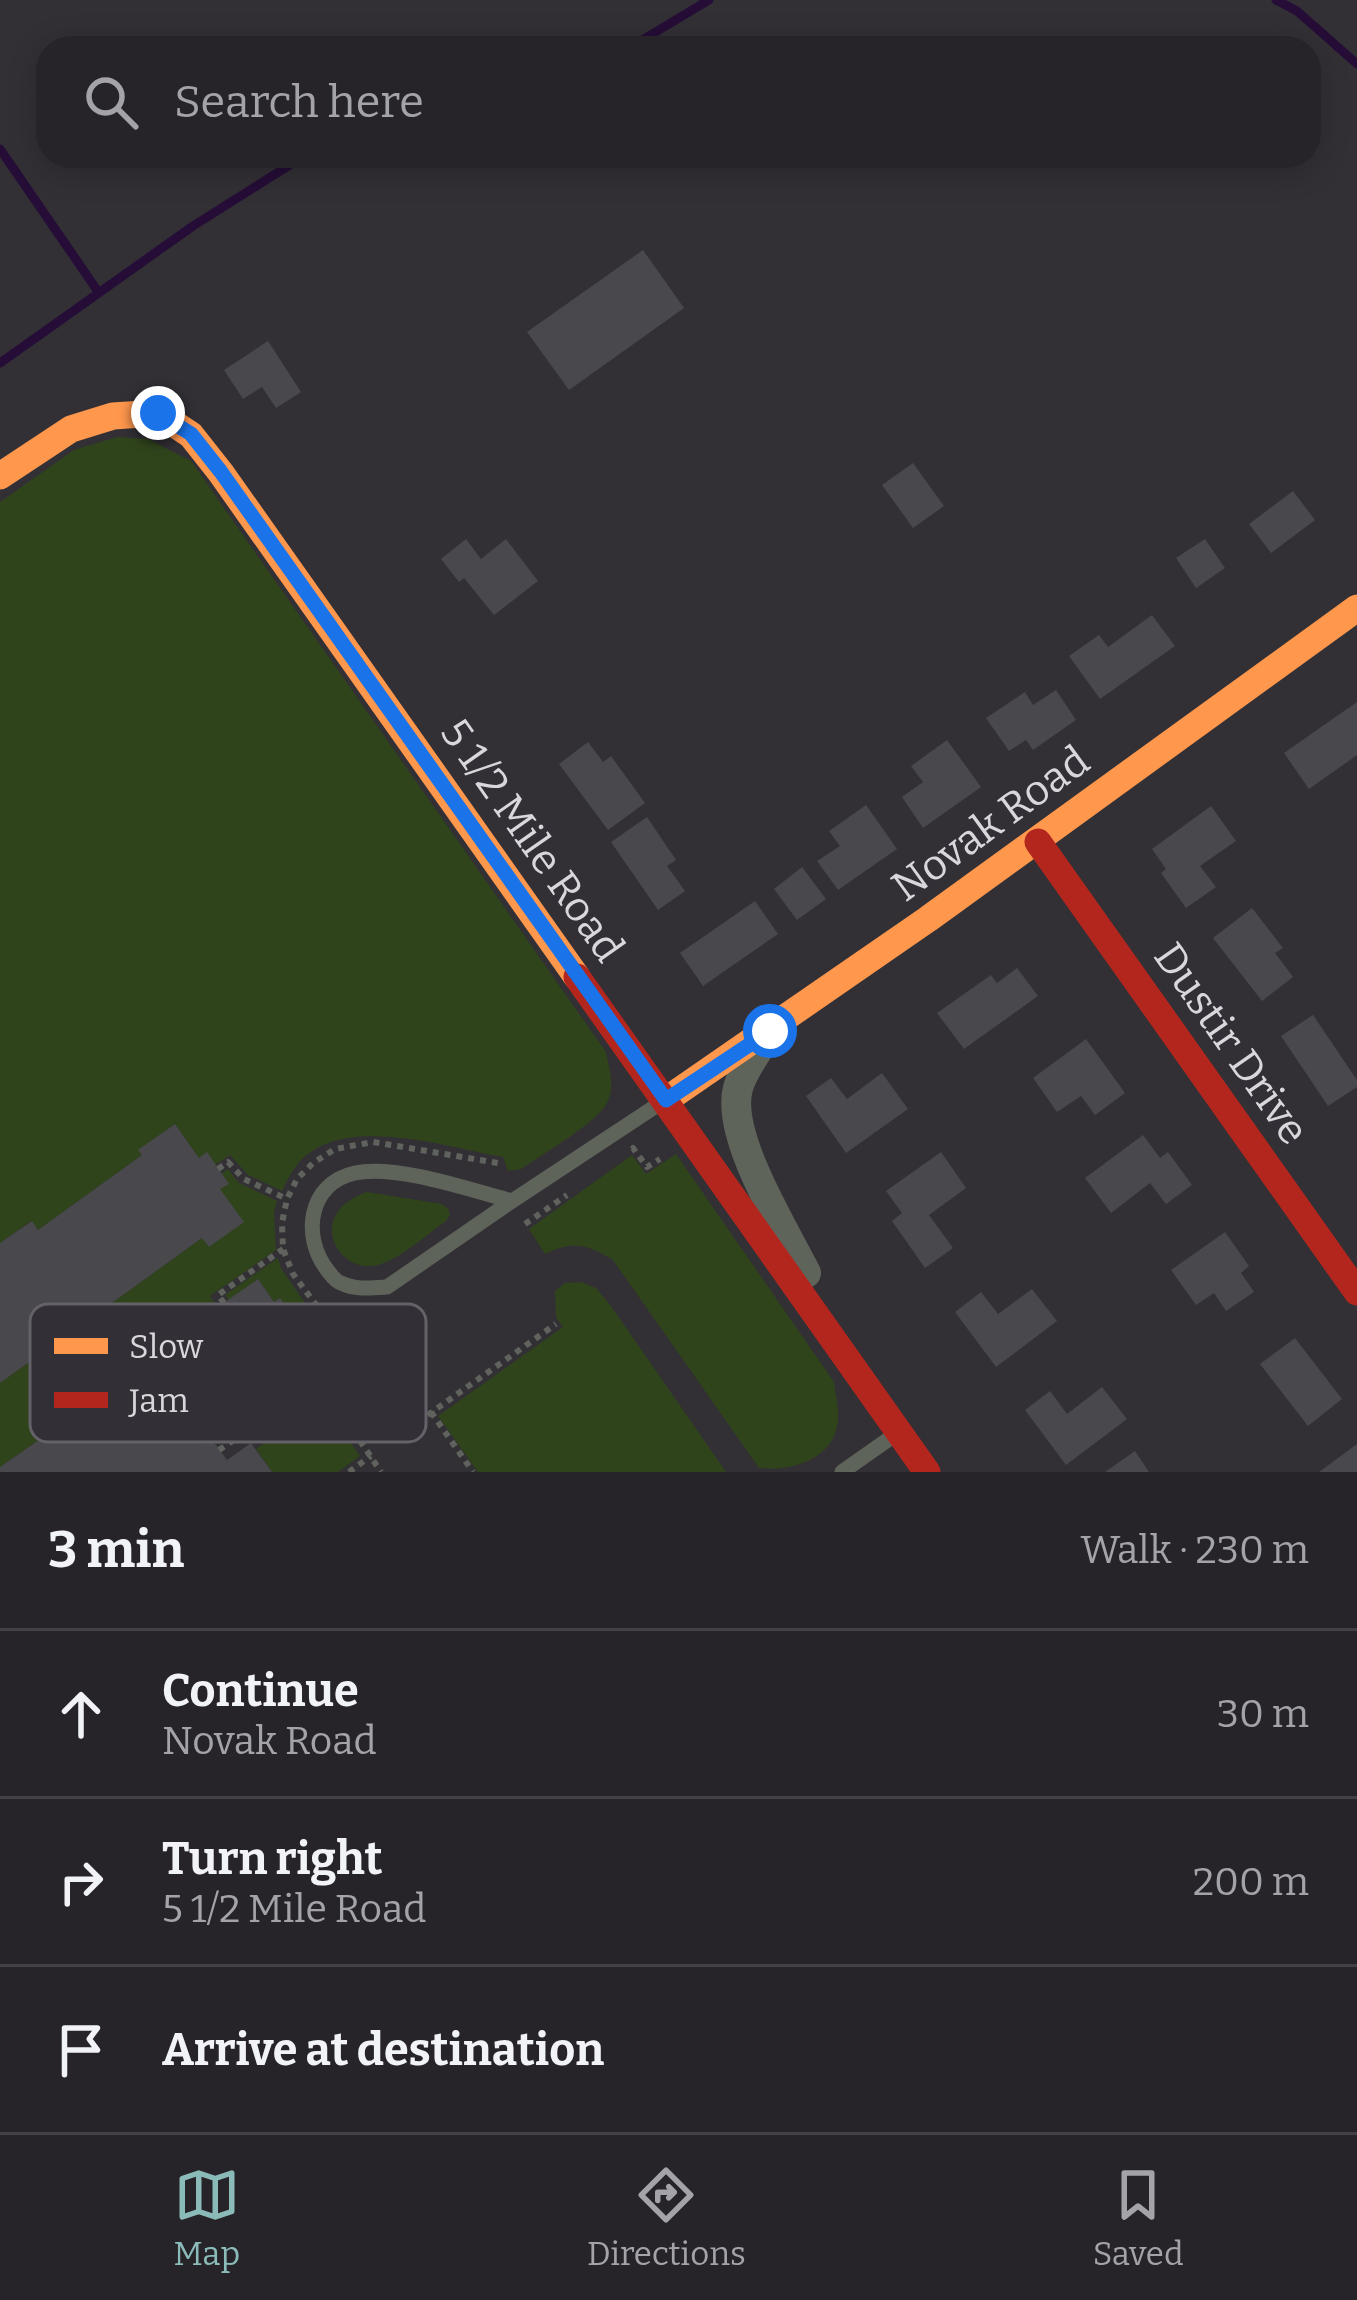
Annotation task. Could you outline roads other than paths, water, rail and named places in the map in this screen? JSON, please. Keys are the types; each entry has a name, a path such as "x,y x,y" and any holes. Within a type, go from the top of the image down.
{"street":[{"name":"5 1/2 Mile Road","path":"0,476 71,429 113,416 158,413 191,434 927,1472"},
{"name":"Novak Road","path":"666,1100 1038,842 1357,608"},
{"name":"Dustir Drive","path":"1038,842 1357,1292"},
{"path":"770,1031 738,1088 737,1120 746,1154 848,1359"}],"lane":[{"path":"512,1201 373,1170 349,1174 333,1184 316,1204 310,1231 319,1258 337,1282 388,1287 666,1100"},
{"path":"842,1472 898,1432"}],"waterway":[{"path":"649,36 709,0"},
{"path":"1276,0 1297,11 1357,64"},
{"path":"0,149 99,293"},
{"path":"0,363 193,226 285,168"}]}
